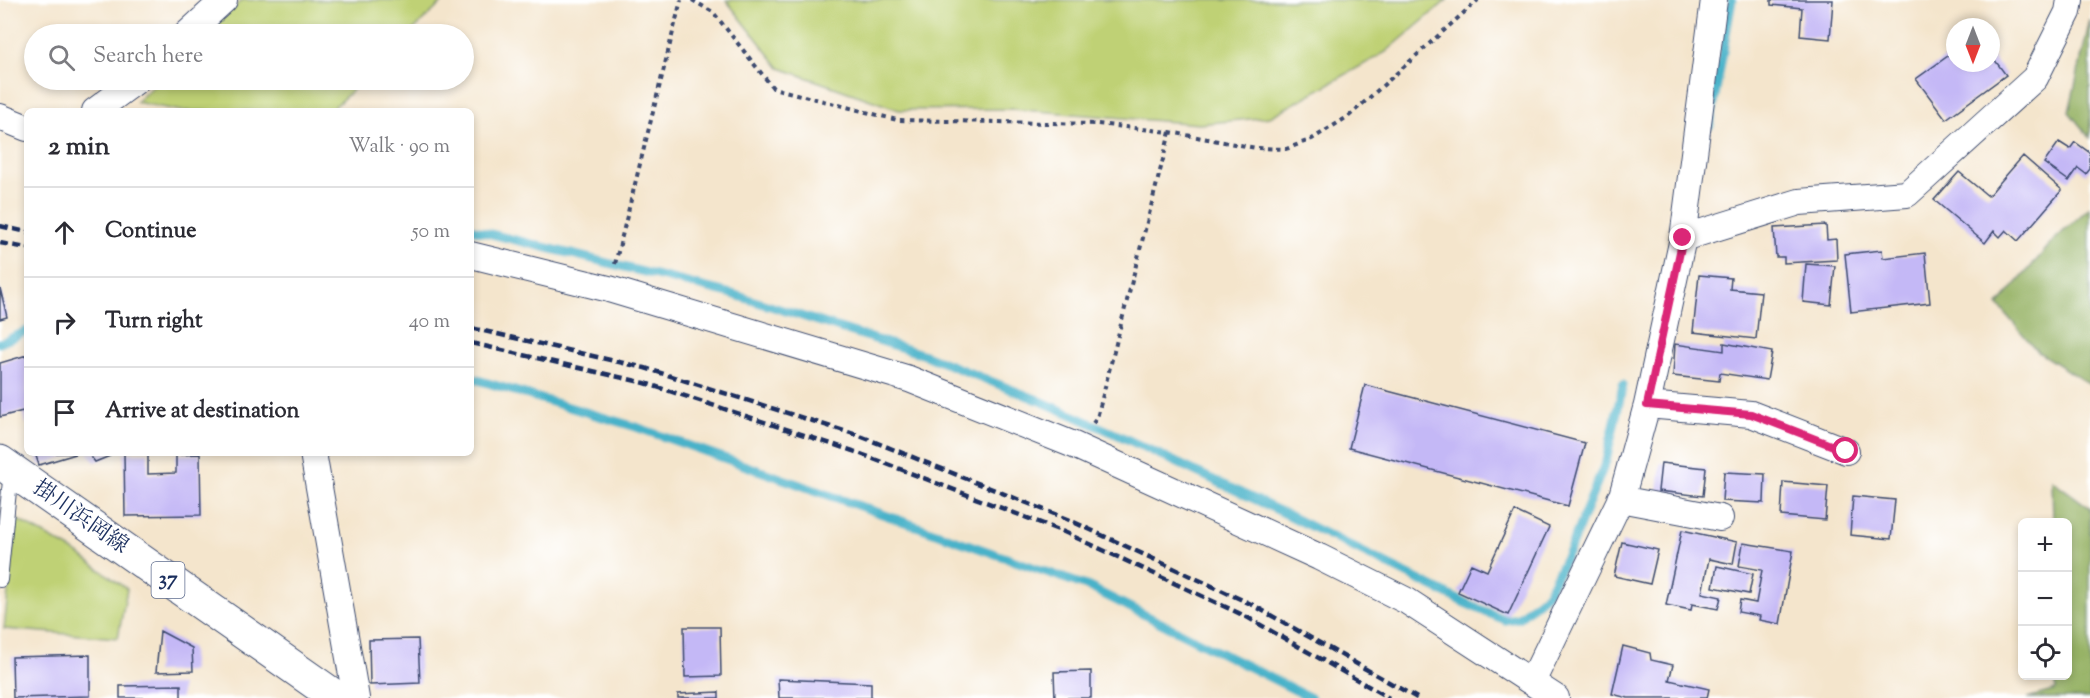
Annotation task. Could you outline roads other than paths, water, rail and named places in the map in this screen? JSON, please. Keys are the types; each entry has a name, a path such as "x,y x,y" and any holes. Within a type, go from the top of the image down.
{"main road":[{"name":"掛川浜岡線","path":"6,466 337,698"}],"street":[{"path":"198,24 224,0"},
{"path":"1529,690 1620,499 1647,405 1684,238 1714,0"},
{"path":"1684,238 1799,202 1907,194 2035,78 2068,12 2070,0"},
{"path":"98,108 123,90"},
{"path":"0,117 24,127"},
{"path":"474,256 609,289 909,379 1074,445 1319,557 1407,601 1529,690 1556,698"},
{"path":"1647,405 1751,414 1846,451"},
{"path":"314,456 356,698"},
{"path":"1620,499 1719,518"}],"lane":[{"path":"0,580 6,466"}],"waterway":[{"path":"1710,125 1732,0"},
{"path":"474,230 732,294 925,355 1118,435 1288,515 1465,603 1505,620 1518,618 1547,594 1570,549 1606,461 1623,385"},
{"path":"0,343 24,332"},
{"path":"474,379 636,427 1089,587 1311,698"}],"railway":[{"path":"0,226 24,231"},
{"path":"0,243 24,247"},
{"path":"474,329 645,368 860,436 1067,519 1251,604 1417,698"},
{"path":"474,344 645,383 853,451 1064,532 1245,616 1389,698"}]}
